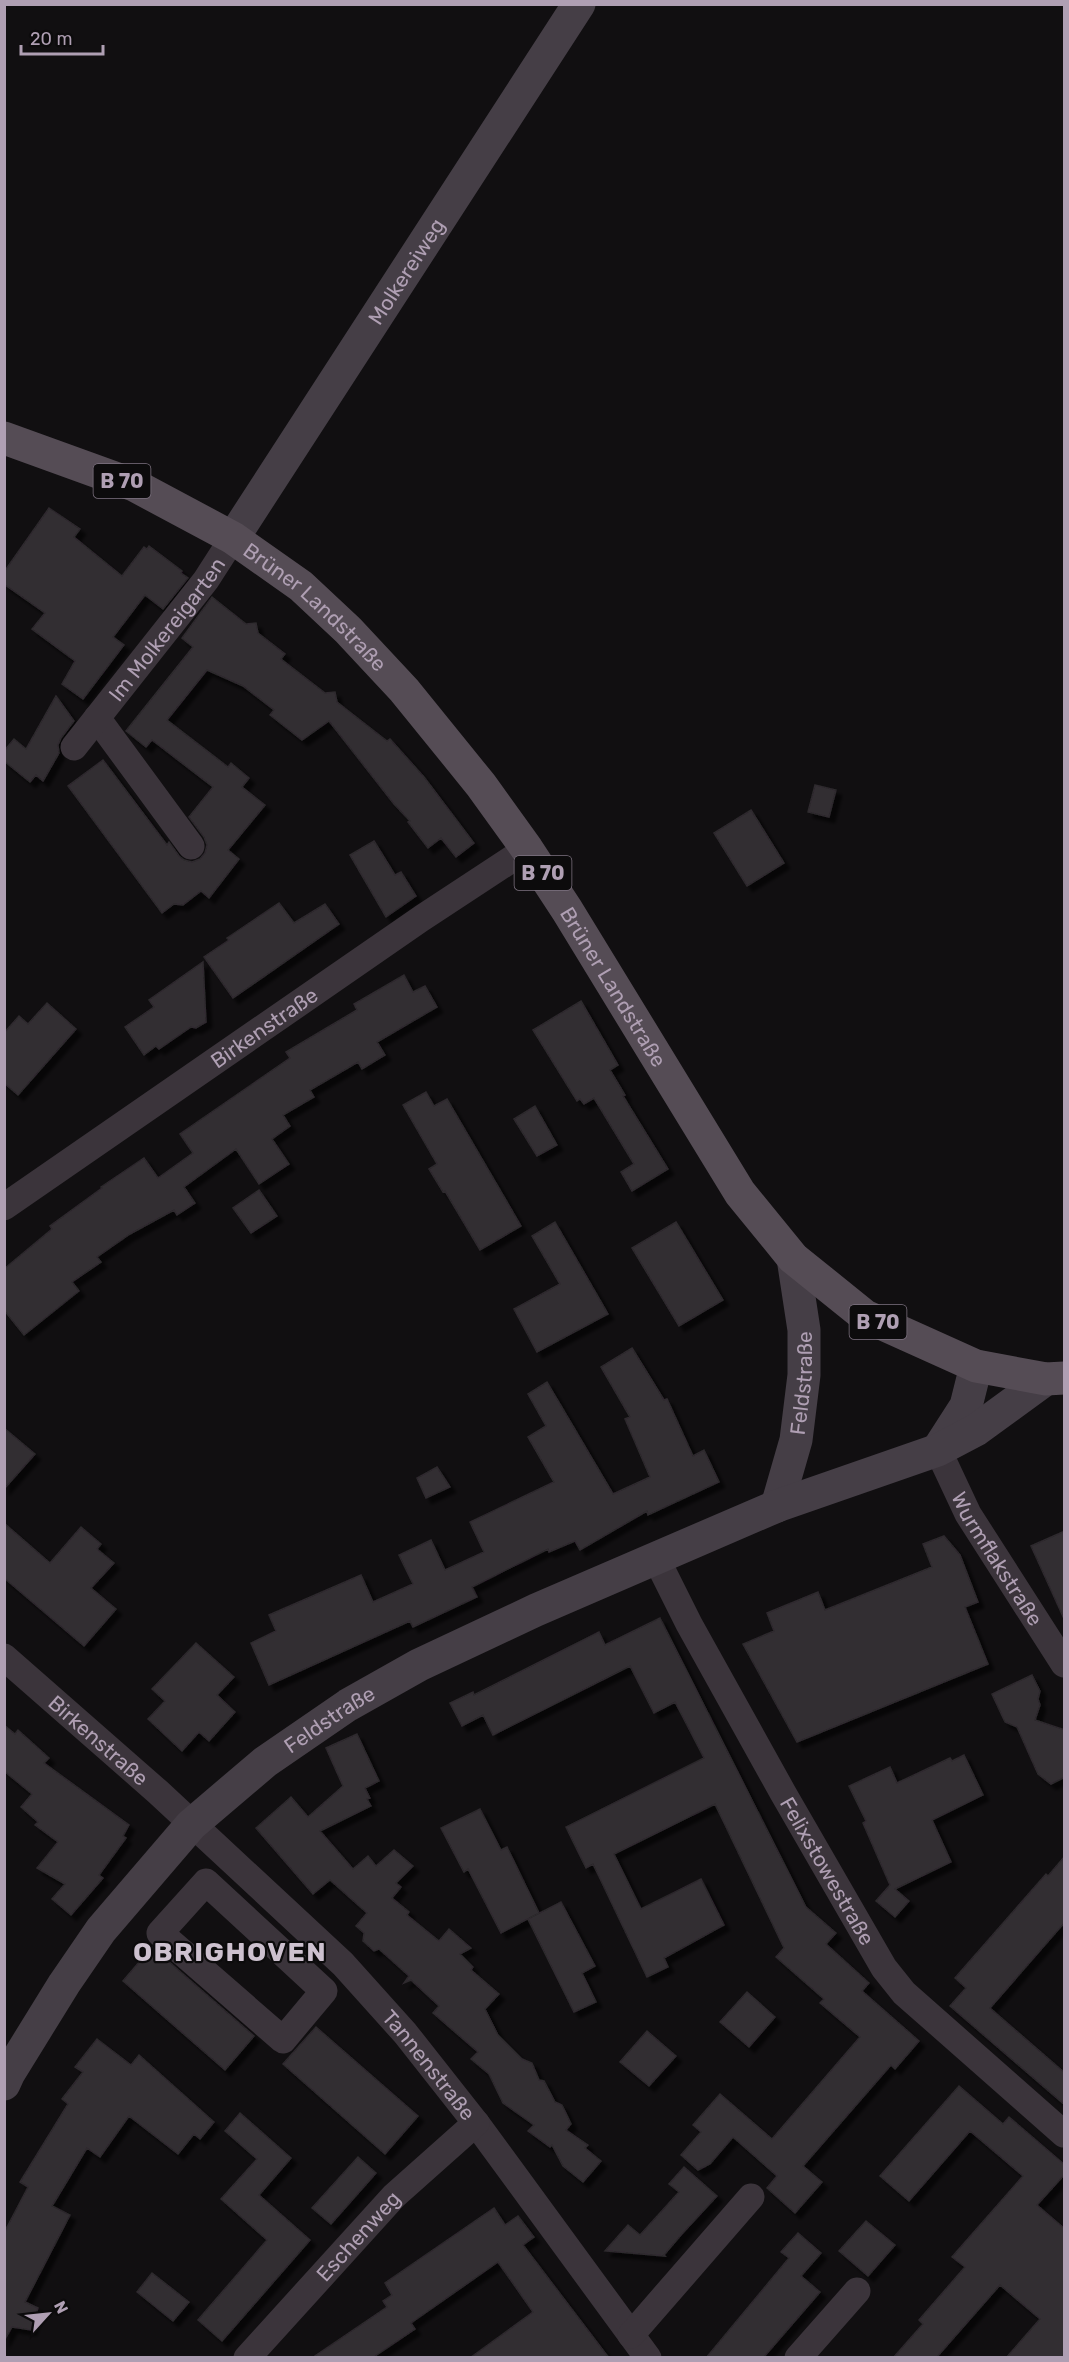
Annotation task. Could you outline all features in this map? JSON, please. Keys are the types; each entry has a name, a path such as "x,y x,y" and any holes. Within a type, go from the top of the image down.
{"main road":[{"name":"Brüner Landstraße","path":"6,443 134,485 233,538 301,586 348,630 404,690 460,759 527,849 567,910 740,1193 793,1258 865,1316 976,1366 1055,1379"}],"street":[{"name":"Molkereiweg","path":"233,538 579,4"},
{"name":"Im Molkereigarten","path":"74,747 206,580 233,538"},
{"name":"Im Molkereigarten","path":"97,718 191,846"},
{"name":"Birkenstraße","path":"4,1207 422,918 527,849"},
{"name":"Feldstraße","path":"777,1506 796,1440 804,1375 804,1330 793,1258"},
{"path":"938,1450 966,1406 976,1366"},
{"name":"Feldstraße","path":"4,2084 64,1984 101,1930 191,1825 265,1762 348,1705 430,1660 536,1610 656,1558 777,1506 938,1450 976,1430 1055,1379"},
{"name":"Wurmflakstraße","path":"938,1450 968,1514 1065,1664"},
{"name":"Felixstowestraße","path":"656,1558 689,1624 766,1763 884,1968 913,2001 1065,2134"},
{"name":"Birkenstraße","path":"4,1657 158,1792 191,1825"},
{"name":"Tannenstraße","path":"191,1825 343,1964 405,2032 476,2122 648,2358"},
{"path":"206,1882 324,1991 283,2040 160,1933 206,1882"},
{"name":"Eschenweg","path":"247,2358 394,2196 476,2122"},
{"path":"631,2335 751,2197"},
{"path":"798,2358 857,2291"}],"building":[{"path":"49,508 80,529 74,537 122,576 144,547 147,549 149,546 188,578 163,609 145,595 113,637 124,645 83,699 62,684 75,661 32,629 45,613 4,584 4,572"},
{"path":"212,597 246,624 256,623 258,633 285,654 281,659 325,693 335,692 337,702 387,741 390,739 424,777 474,843 456,857 441,838 428,848 408,822 410,821 329,721 302,740 270,715 274,710 243,686 207,670 167,720 228,767 231,763 249,778 242,787 265,805 228,850 239,859 209,898 201,891 183,905 174,904 162,913 68,786 103,760 167,845 169,842 179,856 192,862 200,859 205,853 207,845 204,837 189,817 213,787 152,740 146,747 126,731 193,647 182,638"},
{"path":"56,696 74,721 61,738 58,745 59,753 43,781 36,775 30,782 4,761 4,751 14,739 26,749"},
{"path":"815,785 836,790 829,817 808,812"},
{"path":"751,810 784,863 747,886 714,833"},
{"path":"374,841 395,875 401,872 416,896 386,917 350,855"},
{"path":"279,903 294,923 325,904 339,924 233,998 204,957 229,940 227,938"},
{"path":"203,962 206,1022 196,1028 191,1027 159,1049 156,1046 144,1055 125,1027 154,1007 149,1000"},
{"path":"404,975 413,992 425,986 437,1007 377,1042 385,1055 362,1069 358,1062 310,1090 314,1097 283,1115 290,1126 272,1139 289,1164 259,1184 236,1149 184,1187 195,1203 177,1215 174,1210 130,1234 97,1257 101,1262 72,1282 79,1291 24,1335 4,1310 4,1269 52,1229 50,1226 144,1158 158,1178 193,1153 180,1134 290,1058 286,1052 357,1010 354,1004"},
{"path":"581,1001 618,1065 610,1070 625,1095 623,1096 668,1169 632,1191 621,1172 634,1164 594,1098 584,1104 580,1099 577,1101 533,1030"},
{"path":"47,1003 76,1029 18,1095 4,1083 4,1033 19,1016 28,1024"},
{"path":"426,1092 434,1106 447,1099 521,1226 480,1250 445,1191 443,1192 429,1169 437,1164 403,1105"},
{"path":"535,1106 557,1145 537,1156 514,1119"},
{"path":"259,1190 277,1216 251,1233 233,1208"},
{"path":"555,1222 608,1314 537,1352 514,1309 560,1284 532,1236"},
{"path":"676,1222 723,1300 679,1326 632,1248"},
{"path":"632,1348 664,1400 667,1399 693,1456 704,1450 719,1482 648,1515 647,1511 580,1550 575,1541 549,1552 548,1549 472,1587 477,1597 413,1627 410,1621 269,1685 251,1643 276,1631 269,1615 361,1575 373,1602 413,1584 399,1555 431,1540 445,1570 484,1552 470,1522 554,1482 528,1437 546,1426 528,1394 547,1382 613,1494 650,1477 625,1419 630,1417 601,1367"},
{"path":"4,1428 35,1454 4,1489"},
{"path":"437,1467 450,1487 426,1498 417,1478"},
{"path":"4,1523 50,1563 81,1527 101,1544 97,1549 114,1563 91,1588 116,1609 84,1646 4,1578"},
{"path":"1065,1531 1065,1621 1031,1546"},
{"path":"944,1536 960,1555 978,1602 965,1607 988,1664 797,1742 743,1644 774,1631 767,1613 818,1592 825,1610 932,1567 923,1544"},
{"path":"660,1618 806,1907 836,1933 826,1944 869,1983 862,1991 919,2041 895,2069 891,2065 803,2166 822,2182 795,2213 767,2188 777,2176 733,2137 710,2164 698,2170 681,2155 701,2132 693,2125 720,2094 772,2139 860,2037 820,2003 824,1999 776,1957 784,1948 715,1804 614,1854 641,1909 701,1879 724,1925 664,1958 668,1967 647,1977 593,1864 586,1868 566,1827 704,1758 675,1702 654,1713 630,1666 493,1735 483,1715 462,1726 450,1703 473,1692 474,1695 599,1632 605,1645"},
{"path":"196,1643 234,1677 217,1695 235,1712 209,1741 199,1732 182,1751 148,1719 165,1701 152,1689"},
{"path":"1032,1675 1040,1691 1038,1699 1040,1705 1035,1720 1065,1730 1065,1777 1051,1784 1038,1774 1017,1727 1005,1722 992,1694"},
{"path":"4,1725 15,1734 18,1730 49,1758 44,1763 129,1825 123,1836 126,1838 99,1875 103,1878 71,1915 52,1899 65,1884 37,1868 58,1842 35,1825 38,1822 21,1807 32,1794 4,1771"},
{"path":"357,1734 379,1781 365,1788 371,1806 320,1831 353,1869 368,1856 376,1866 394,1850 413,1866 396,1883 401,1887 392,1898 409,1912 407,1915 439,1941 449,1929 471,1948 460,1954 473,1967 471,1970 499,1994 485,2009 498,2035 522,2059 532,2063 539,2080 544,2081 555,2102 562,2105 571,2124 566,2130 588,2145 585,2148 601,2161 583,2182 563,2166 552,2145 550,2147 528,2131 534,2125 503,2103 489,2074 471,2059 478,2052 433,2013 439,2006 411,1980 404,1983 409,1976 379,1949 374,1951 363,1941 364,1933 356,1926 367,1913 330,1880 313,1894 256,1828 291,1797 308,1817 343,1786 326,1748"},
{"path":"964,1755 983,1795 932,1820 951,1862 895,1889 909,1901 895,1917 876,1901 890,1885 863,1823 866,1821 849,1786 890,1767 897,1783 950,1758 952,1761"},
{"path":"480,1809 501,1850 507,1847 539,1913 501,1933 468,1869 464,1872 441,1828"},
{"path":"1065,1856 1065,1922 990,2008 1065,2073 1065,2105 950,2006 966,1988 955,1978 1046,1874 1048,1876"},
{"path":"561,1902 595,1966 582,1973 596,2002 574,2012 528,1919"},
{"path":"152,1947 254,2036 225,2070 123,1981"},
{"path":"747,1992 775,2017 749,2047 720,2022"},
{"path":"316,2027 418,2116 385,2154 283,2064"},
{"path":"647,2031 676,2056 649,2086 620,2062"},
{"path":"97,2039 131,2065 139,2055 214,2122 200,2139 194,2134 178,2154 129,2116 100,2157 87,2148 52,2206 70,2215 25,2302 38,2308 31,2330 12,2327 4,2341 4,2233 28,2187 20,2182 68,2104 62,2099 83,2072 75,2067"},
{"path":"959,2086 1003,2124 1009,2117 1065,2165 1065,2174 1037,2205 1065,2229 1065,2358 1006,2358 1040,2319 1000,2285 936,2358 893,2358 923,2324 919,2320 965,2267 952,2257 1023,2176 970,2131 909,2201 880,2176"},
{"path":"240,2113 291,2158 259,2195 310,2240 222,2341 198,2320 267,2240 221,2199 257,2159 225,2131"},
{"path":"358,2157 376,2173 331,2224 312,2208"},
{"path":"684,2167 717,2196 665,2256 605,2251 628,2225 640,2235 679,2192 669,2184"},
{"path":"494,2208 505,2225 518,2216 534,2237 523,2245 609,2358 470,2358 533,2312 498,2262 411,2323 415,2329 372,2358 312,2358 387,2307 383,2301 392,2295 385,2283"},
{"path":"866,2221 895,2245 868,2276 839,2251"},
{"path":"798,2233 821,2253 801,2276 820,2292 763,2358 706,2358 789,2258 781,2252"},
{"path":"152,2273 189,2302 173,2321 137,2292"}],"district":[{"name":"OBRIGHOVEN","path":"230,1952"}]}
